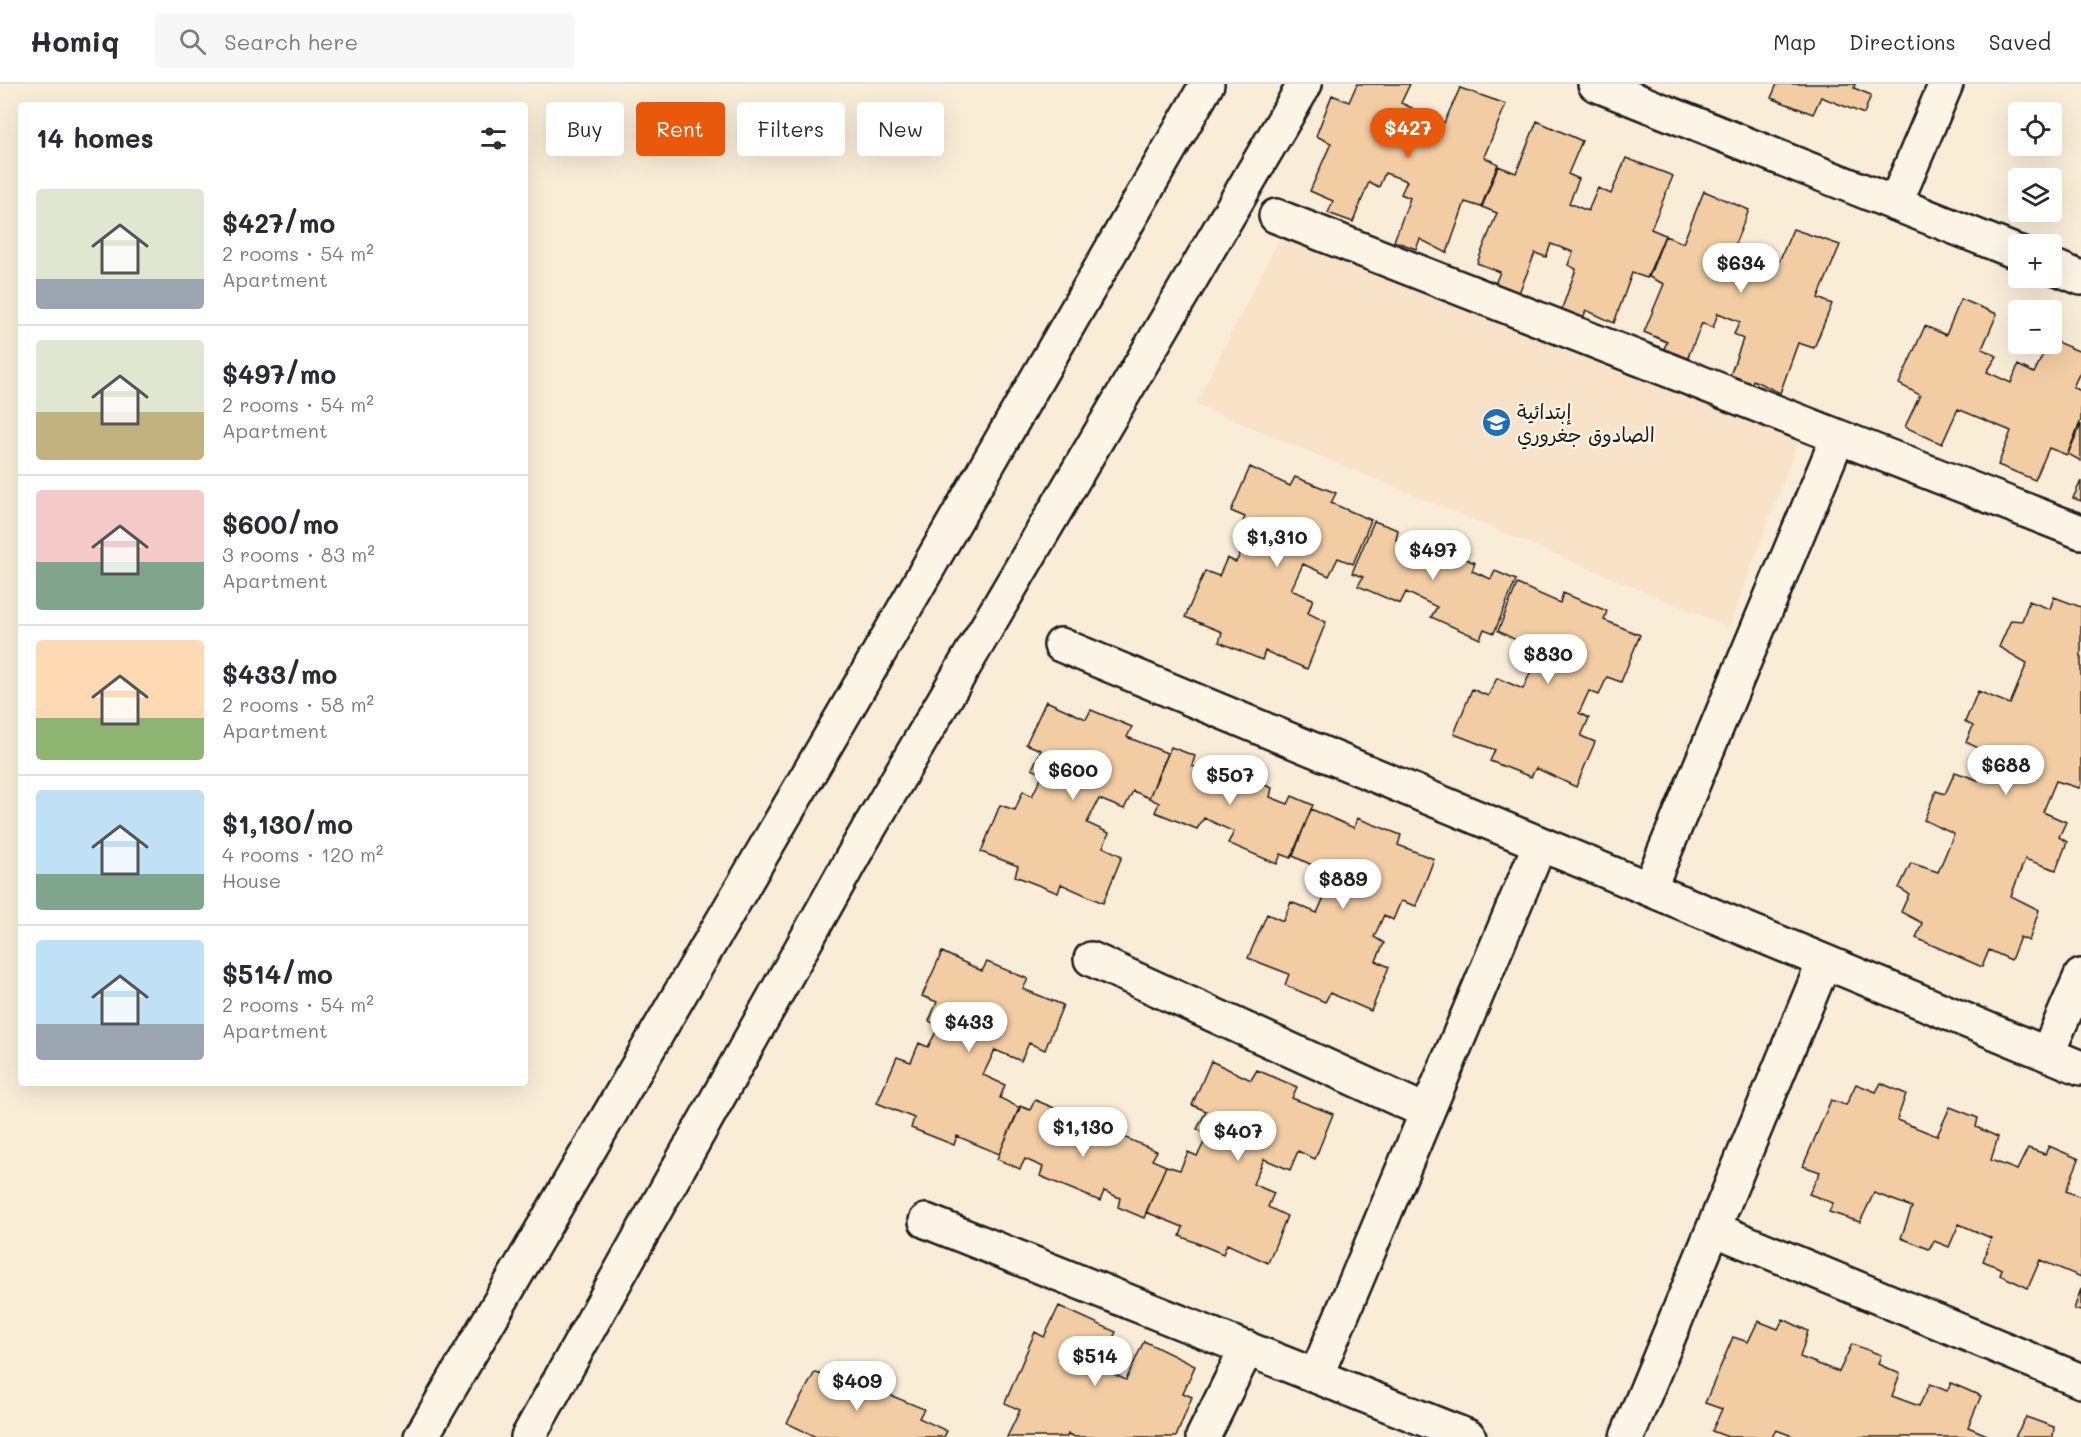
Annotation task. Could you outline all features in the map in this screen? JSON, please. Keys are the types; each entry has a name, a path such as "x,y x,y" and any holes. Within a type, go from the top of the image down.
{"street":[{"path":"421,1437 846,710 1207,84"},
{"path":"528,1437 861,842 1305,84"},
{"path":"1595,84 2008,249"},
{"path":"1895,204 1946,84"},
{"path":"1276,216 2081,532"},
{"path":"2062,270 2081,278"},
{"path":"1649,889 1838,436"},
{"path":"1061,645 2081,1068"},
{"path":"1316,1376 1540,843"},
{"path":"1091,959 1427,1112"},
{"path":"1628,1437 1824,962"},
{"path":"2047,1054 2081,976"},
{"path":"926,1221 1247,1348 1455,1435"},
{"path":"1714,1228 2081,1381"},
{"path":"1203,1437 1247,1348"}],"shaded area":[{"name":"إبتدائية الصادوق جغروري","path":"1283,231 1798,442 1729,627 1195,404"}],"building":[{"path":"1357,84 1410,84 1401,103 1412,108 1402,132 1422,141 1432,117 1444,123 1460,88 1506,104 1484,157 1498,164 1481,207 1465,202 1447,253 1420,239 1416,249 1394,241 1410,198 1401,194 1407,181 1385,173 1379,187 1369,182 1353,222 1328,213 1333,201 1310,191 1331,143 1316,136 1332,95 1349,102"},
{"path":"1777,84 1855,84 1854,88 1871,95 1864,114 1821,97 1813,114 1771,98"},
{"path":"1537,121 1582,141 1568,174 1579,179 1569,203 1588,211 1598,188 1611,194 1626,158 1673,176 1651,229 1665,235 1647,278 1632,273 1614,323 1586,310 1583,319 1561,311 1576,269 1568,265 1573,252 1551,244 1546,257 1535,253 1519,293 1495,284 1500,272 1477,263 1497,213 1482,207 1498,166 1516,173"},
{"path":"1704,191 1749,210 1735,244 1747,249 1736,272 1755,281 1765,258 1778,264 1793,229 1840,245 1818,298 1832,304 1814,348 1798,343 1780,393 1753,380 1750,390 1728,381 1743,339 1734,334 1740,322 1718,313 1713,328 1702,323 1686,362 1662,353 1667,342 1644,332 1664,284 1649,277 1665,236 1683,243"},
{"path":"1961,299 1997,314 1982,349 1997,356 1987,372 2011,383 2018,365 2034,373 2043,354 2062,354 2062,344 2081,352 2081,370 2073,387 2081,391 2081,420 2067,455 2049,448 2035,480 1998,465 2011,431 1958,409 1942,444 1905,427 1920,395 1899,384 1925,326 1946,335"},
{"path":"2081,424 2081,461 2068,454"},
{"path":"1250,467 1290,486 1295,477 1336,493 1331,503 1371,520 1353,564 1338,558 1329,576 1303,564 1291,590 1313,599 1308,613 1326,622 1307,669 1265,651 1262,660 1219,642 1222,632 1185,617 1205,571 1219,576 1227,558 1236,562 1247,540 1237,535 1245,517 1231,511"},
{"path":"2081,481 2081,501 2073,498"},
{"path":"1374,521 1398,530 1396,540 1412,546 1416,537 1475,563 1472,571 1491,579 1495,571 1516,580 1494,633 1484,629 1480,639 1431,617 1437,607 1406,592 1400,604 1358,586 1363,577 1352,573"},
{"path":"1517,584 1560,603 1563,593 1607,611 1604,620 1640,635 1621,682 1607,677 1599,695 1589,691 1579,713 1589,718 1581,736 1595,742 1576,787 1536,768 1531,777 1490,761 1495,750 1454,734 1472,689 1488,696 1497,678 1523,689 1534,664 1513,654 1518,641 1498,631"},
{"path":"2054,597 2081,607 2081,784 2079,788 2056,781 2043,812 2066,822 2059,837 2067,842 2056,870 2025,859 2011,896 2039,910 2029,941 2020,937 2011,960 1989,950 1982,967 1916,938 1922,923 1901,912 1909,894 1899,888 1911,863 1938,872 1954,834 1924,820 1936,791 1945,794 1955,772 1978,780 1988,753 1966,742 1973,726 1965,722 1978,691 2010,704 2027,663 1999,647 2011,620 2022,621 2029,601 2050,609"},
{"path":"1046,701 1086,719 1091,710 1132,727 1127,737 1167,753 1149,798 1133,791 1124,809 1099,799 1087,823 1109,833 1103,847 1122,856 1103,903 1061,884 1058,893 1015,876 1018,866 981,852 1000,805 1015,810 1023,791 1032,796 1043,774 1032,769 1041,750 1026,744"},
{"path":"1171,747 1195,756 1192,766 1209,772 1213,763 1272,788 1270,797 1288,804 1292,796 1313,805 1291,858 1281,854 1277,864 1228,843 1234,832 1204,818 1197,829 1155,812 1159,803 1149,798"},
{"path":"1311,809 1354,828 1357,818 1401,835 1398,845 1434,859 1416,906 1401,901 1393,920 1384,915 1374,937 1384,943 1376,961 1389,967 1371,1011 1330,993 1325,1002 1285,985 1289,974 1248,958 1267,914 1283,921 1291,902 1317,913 1328,888 1307,879 1312,865 1293,856"},
{"path":"942,952 982,971 987,962 1028,979 1023,989 1063,1005 1045,1050 1029,1043 1021,1061 995,1050 983,1075 1005,1085 1000,1098 1020,1108 999,1154 957,1136 954,1145 911,1128 914,1118 877,1103 897,1057 911,1062 919,1043 928,1047 939,1026 929,1021 937,1002 922,996"},
{"path":"1211,1061 1251,1080 1257,1070 1297,1087 1292,1098 1333,1114 1315,1159 1298,1151 1290,1170 1264,1159 1253,1184 1274,1193 1268,1207 1287,1216 1268,1263 1227,1244 1223,1254 1180,1236 1183,1227 1146,1212 1166,1166 1180,1170 1188,1152 1197,1156 1208,1135 1197,1129 1206,1111 1192,1105"},
{"path":"1881,1083 1906,1094 1897,1120 1937,1136 1950,1107 1978,1118 1976,1127 1998,1137 1991,1160 2017,1170 2028,1148 2045,1154 2049,1146 2079,1159 2066,1191 2081,1197 2081,1277 2040,1260 2028,1288 2000,1275 2002,1269 1983,1261 1991,1238 1959,1224 1949,1247 1934,1241 1929,1249 1901,1238 1912,1207 1874,1193 1860,1222 1829,1212 1833,1203 1809,1194 1820,1172 1803,1166 1831,1100 1846,1105 1856,1084 1876,1092"},
{"path":"1035,1100 1083,1120 1078,1132 1108,1145 1114,1133 1157,1151 1152,1160 1166,1166 1144,1218 1118,1207 1120,1198 1104,1191 1100,1201 1040,1176 1043,1167 1025,1159 1020,1169 997,1159 1020,1106 1030,1110"},
{"path":"2081,1289 2081,1311 2074,1309"},
{"path":"1059,1306 1116,1332 1098,1367 1126,1380 1144,1341 1195,1366 1183,1393 1192,1397 1176,1437 1075,1437 1068,1434 1067,1437 1007,1437 1020,1410 1005,1403 1035,1332 1044,1337"},
{"path":"1783,1319 1808,1331 1800,1357 1839,1372 1852,1344 1881,1355 1878,1364 1900,1374 1892,1396 1919,1406 1930,1384 1947,1391 1951,1383 1981,1396 1968,1427 1992,1437 1795,1437 1776,1430 1772,1437 1728,1437 1712,1431 1722,1409 1705,1403 1733,1337 1748,1342 1758,1321 1778,1329"},
{"path":"815,1372 841,1385 846,1377 924,1409 919,1418 947,1431 944,1437 816,1437 787,1423"},
{"path":"2026,1417 2054,1427 2053,1437 2015,1437"}],"place":[{"name":"إبتدائية الصادوق جغروري","path":"1496,423"}]}
